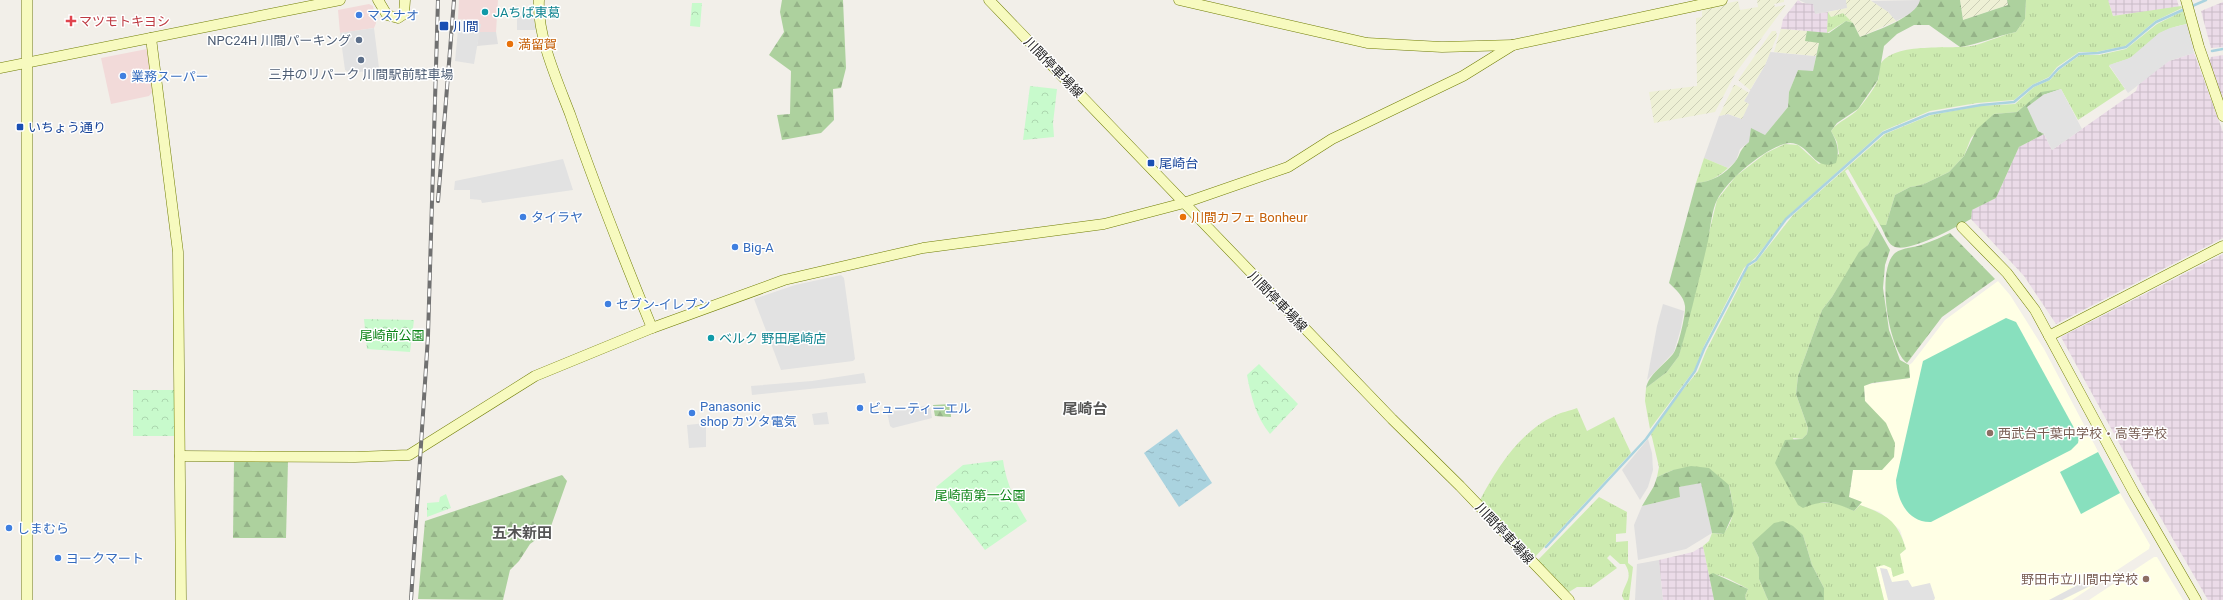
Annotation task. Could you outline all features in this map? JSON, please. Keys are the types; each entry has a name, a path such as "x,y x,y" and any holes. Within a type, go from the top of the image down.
{"street":[{"path":"27,0 27,600"},
{"path":"0,68 340,0"},
{"path":"378,0 387,15 398,18 404,14 405,0"},
{"path":"539,0 538,11 552,66 613,232 652,328"},
{"name":"川間停車場線","path":"989,0 1569,600"},
{"path":"1179,0 1367,43 1442,47 1513,45 1722,0"},
{"path":"2186,0 2223,116"},
{"path":"151,38 178,252 181,600"},
{"path":"180,456 355,457 409,455 535,376 652,328 784,280 852,263 923,248 1104,224 1184,203 1288,167 1332,139 1463,76 1513,45"},
{"path":"1962,227 2006,272 2035,310 2134,493 2196,600"},
{"path":"2049,336 2223,246"}],"shaded area":[{"path":"459,0 498,0 496,32 479,32 481,24 475,24 476,21 458,19"},
{"path":"1757,0 1784,0 1784,2 1774,4 1775,7 1786,5 1735,74 1715,112 1654,123 1649,92 1697,86 1696,18 1702,17 1702,8 1738,1 1740,10 1758,7"},
{"path":"1798,0 1802,3 1813,4 1815,14 1828,12 1827,33 1781,29 1783,19"},
{"path":"1799,0 1846,0 1848,8 1815,14 1809,5"},
{"path":"1846,0 1870,0 1888,12 1896,21 1860,37 1853,23 1843,13 1831,17 1828,12 1847,8"},
{"path":"1920,0 1920,5 1912,13 1896,21 1888,12 1870,1"},
{"path":"1960,0 2007,0 2008,5 1963,20"},
{"path":"2108,0 2177,0 2179,7 2113,16"},
{"path":"2223,2 2223,47 2211,48 2201,11"},
{"path":"369,4 373,6 376,23 374,28 340,33 338,10"},
{"path":"517,12 533,13 536,30 517,30"},
{"path":"459,20 476,21 476,24 481,24 474,64 455,61"},
{"path":"2187,24 2194,53 2169,61 2128,93 2109,65 2130,58 2159,33 2170,28"},
{"path":"374,28 379,68 377,70 350,73 345,70 340,33"},
{"path":"1781,29 1807,31 1806,41 1819,42 1816,56 1774,52"},
{"path":"1772,31 1776,31 1777,36 1765,65 1750,90 1738,80"},
{"path":"479,32 496,32 498,44 477,46"},
{"path":"147,49 153,91 149,96 111,104 101,58"},
{"path":"1770,52 1816,56 1813,72 1798,70 1789,92 1788,107 1765,135 1749,142 1740,149 1736,161 1728,168 1704,158 1719,116 1728,114 1742,119 1744,101 1765,65"},
{"path":"2194,53 2223,132 2223,238 2056,324 2024,276 1971,219 1972,210 1996,198 2019,147 2044,134 2052,150 2136,91 2138,85 2169,61"},
{"path":"2223,55 2223,101 2209,61 2211,57"},
{"path":"1734,85 1749,93 1744,101 1749,104 1742,119 1728,114 1719,116"},
{"path":"2061,89 2082,129 2052,150 2044,134 2038,131 2027,107 2043,95"},
{"path":"563,159 573,190 482,203 481,200 470,199 470,190 454,190 455,181"},
{"path":"2223,254 2223,600 2208,600 2147,494 2061,337"},
{"path":"841,275 844,278 855,359 853,361 781,370 754,299 795,285"},
{"name":"西武台千葉中学校・高等学校","path":"1998,281 2010,295 2044,349 2120,493 2150,545 2149,549 2072,600 1884,600 1876,567 1884,565 1891,568 1893,577 1900,554 1906,549 1900,530 1880,512 1860,505 1861,502 1849,497 1853,470 1882,470 1874,411 1865,401 1864,385 1910,378 1909,365 1945,320"},
{"path":"1663,304 1684,311 1681,328 1674,352 1647,380 1657,326"},
{"path":"864,373 866,383 752,395 751,386 812,381"},
{"path":"930,405 932,418 893,428 890,426 887,412"},
{"path":"827,412 829,424 814,425 812,414"},
{"path":"706,423 706,447 689,448 687,425"},
{"path":"1648,439 1652,453 1653,470 1648,487 1640,500 1622,470"},
{"path":"1701,482 1712,533 1686,549 1638,560 1634,525 1642,506 1680,497 1679,487"},
{"path":"1703,546 1714,600 1663,600 1659,560 1693,552"},
{"name":"野田市立川間中学校","path":"2154,557 2157,557 2183,600 2089,600"},
{"path":"1659,560 1663,600 1635,600 1637,564"},
{"path":"1880,568 1887,569 1892,582 1908,580 1912,587 1930,583 1935,598 1934,600 1888,600"},
{"path":"2091,578 2094,584 2062,600 2049,600"}],"green space":[{"path":"782,0 843,0 846,68 841,88 833,89 834,120 821,133 782,140 777,115 790,114 791,71 769,55 784,32 780,12"},
{"path":"1920,0 1960,0 1963,20 2008,5 2007,0 2026,0 2025,19 2016,32 1960,47 1929,25 1914,25 1897,34 1884,46 1878,80 1858,109 1837,123 1831,131 1837,146 1838,154 1836,163 1828,165 1821,163 1815,160 1799,145 1792,143 1784,144 1766,153 1756,159 1737,175 1722,192 1715,204 1691,313 1679,356 1667,372 1646,388 1653,374 1675,351 1681,331 1685,310 1684,302 1679,293 1669,283 1696,183 1718,177 1727,170 1737,160 1741,150 1749,142 1751,128 1765,135 1788,107 1789,92 1798,70 1813,71 1819,43 1805,41 1807,31 1829,33 1846,21 1853,23 1860,37 1904,18 1917,6"},
{"path":"2026,0 2108,0 2113,16 2181,6 2182,8 2155,21 2125,46 2096,52 2079,52 2057,67 2049,77 2032,85 2014,100 1977,103 1930,111 1883,131 1789,215 1756,257 1744,268 1704,346 1695,369 1650,429 1645,401 1646,388 1667,372 1679,356 1717,200 1736,176 1766,153 1785,144 1798,145 1819,164 1839,154 1837,142 1831,131 1834,127 1856,111 1864,102 1878,80 1880,65 1887,57 1910,49 1966,47 2016,32 2025,19"},
{"path":"692,3 702,3 700,27 690,26"},
{"path":"2183,11 2187,24 2167,30 2130,58 2109,66 2125,89 2078,120 2061,89 2041,93 2017,112 1994,114 1971,138 1964,156 1949,172 1922,185 1910,187 1895,195 1886,225 1880,225 1848,169 1845,171 1877,227 1868,245 1860,252 1832,297 1822,310 1798,376 1796,394 1808,428 1807,434 1802,439 1793,438 1816,503 1838,503 1854,511 1860,505 1884,516 1895,525 1903,539 1906,549 1900,554 1904,573 1893,577 1891,568 1884,565 1876,567 1884,600 1824,600 1824,588 1812,565 1803,535 1752,543 1759,558 1759,579 1768,600 1746,600 1745,596 1748,589 1723,576 1713,574 1709,575 1703,546 1709,541 1712,533 1723,534 1730,522 1733,505 1729,485 1673,470 1657,477 1659,467 1651,433 1698,371 1706,351 1739,287 1745,269 1756,262 1793,215 1885,134 1931,115 1979,106 2015,104 2034,87 2050,80 2059,70 2080,55 2099,55 2126,49 2157,24"},
{"path":"1828,12 1831,17 1843,13 1853,23 1846,21 1827,33"},
{"path":"1030,86 1057,89 1053,123 1054,137 1023,140"},
{"path":"2061,89 2043,95 2044,134 2019,147 1996,198 1972,210 1971,219 1920,243 1909,247 1900,248 1893,246 1887,240 1880,225 1886,225 1895,195 1910,187 1922,185 1949,172 1964,156 1977,129 1994,114 2017,112 2041,92"},
{"path":"1704,158 1728,168 1721,174 1706,182 1696,183"},
{"path":"1877,227 1890,250 1885,265 1883,288 1889,330 1900,360 1909,365 1910,378 1872,383 1864,386 1865,401 1886,423 1895,443 1894,457 1882,470 1853,470 1849,497 1862,502 1854,511 1840,505 1829,503 1818,503 1803,508 1798,505 1775,463 1785,440 1802,439 1807,434 1808,428 1796,394 1798,376 1822,310 1832,297 1859,252 1868,245"},
{"path":"1950,233 1995,279 1942,317 1907,363 1900,355 1894,342 1890,326 1885,291 1889,262 1898,251 1920,245"},
{"path":"2006,318 2016,322 2079,437 2078,443 2071,450 1931,522 1916,519 1905,509 1901,502 1896,480 1923,361"},
{"name":"尾崎前公園","path":"364,319 414,320 410,352 367,349"},
{"path":"1259,364 1298,404 1270,434 1258,414 1250,391 1247,375"},
{"path":"133,390 176,390 176,436 133,436"},
{"path":"950,404 951,417 935,416 933,405"},
{"path":"1577,408 1587,431 1614,417 1631,453 1534,558 1480,500 1502,464 1530,431 1557,415"},
{"path":"2098,452 2120,493 2081,514 2060,472"},
{"path":"234,460 288,461 286,538 233,538"},
{"name":"尾崎南第一公園","path":"1003,460 1006,476 1012,492 1027,521 985,550 936,487 963,465"},
{"path":"1691,466 1709,468 1729,485 1734,512 1724,534 1712,533 1701,483 1679,487 1680,497 1642,506 1654,486 1657,477 1673,470"},
{"path":"562,475 567,481 550,529 530,544 519,561 510,570 503,600 418,599 425,521"},
{"path":"446,494 451,508 427,517 427,503 439,502 440,497"},
{"path":"1599,497 1627,512 1626,533 1616,534 1616,542 1628,541 1628,563 1633,567 1629,600 1624,600 1622,596 1629,577 1628,569 1625,564 1620,564 1610,555 1607,558 1617,568 1591,587 1577,587 1569,592 1538,560"},
{"path":"1783,521 1793,526 1803,535 1812,565 1824,588 1824,600 1768,600 1759,579 1759,558 1752,543 1774,523"},
{"path":"1713,573 1748,589 1745,596 1746,600 1714,600 1709,575"}],"water":[{"path":"1177,429 1212,483 1179,507 1144,453"}],"waterway":[{"path":"2190,7 2206,0"},
{"path":"1546,547 1646,439 1695,371 1704,349 1748,265 1756,260 1786,219 1883,133 1929,114 1981,105 2014,102 2033,86 2049,79 2058,69 2079,54 2098,53 2126,47 2156,22 2185,9"},
{"path":"2212,51 2223,49"}],"railway":[{"path":"411,600 428,336 438,0"},
{"path":"438,201 454,0"}],"place":[{"name":"JAちば東葛","path":"485,12"},
{"name":"マスナオ","path":"359,15"},
{"name":"マツモトキヨシ","path":"71,21"},
{"name":"川間","path":"444,26"},
{"name":"NPC24H 川間パーキング","path":"359,40"},
{"name":"満留賀","path":"510,44"},
{"name":"三井のリパーク 川間駅前駐車場","path":"361,60"},
{"name":"業務スーパー","path":"123,76"},
{"name":"いちょう通り","path":"20,127"},
{"name":"尾崎台","path":"1151,163"},
{"name":"タイラヤ","path":"523,217"},
{"name":"川間カフェ Bonheur","path":"1183,217"},
{"name":"Big-A","path":"735,247"},
{"name":"セブン-イレブン","path":"608,304"},
{"name":"ベルク 野田尾崎店","path":"711,338"},
{"name":"ビューティーエル","path":"860,408"},
{"name":"Panasonic shop カツタ電気","path":"692,413"},
{"name":"西武台千葉中学校・高等学校","path":"1990,433"},
{"name":"しまむら","path":"9,528"},
{"name":"ヨークマート","path":"58,558"},
{"name":"野田市立川間中学校","path":"2146,579"}],"district":[{"name":"尾崎台","path":"1085,409"},
{"name":"五木新田","path":"522,533"}]}
